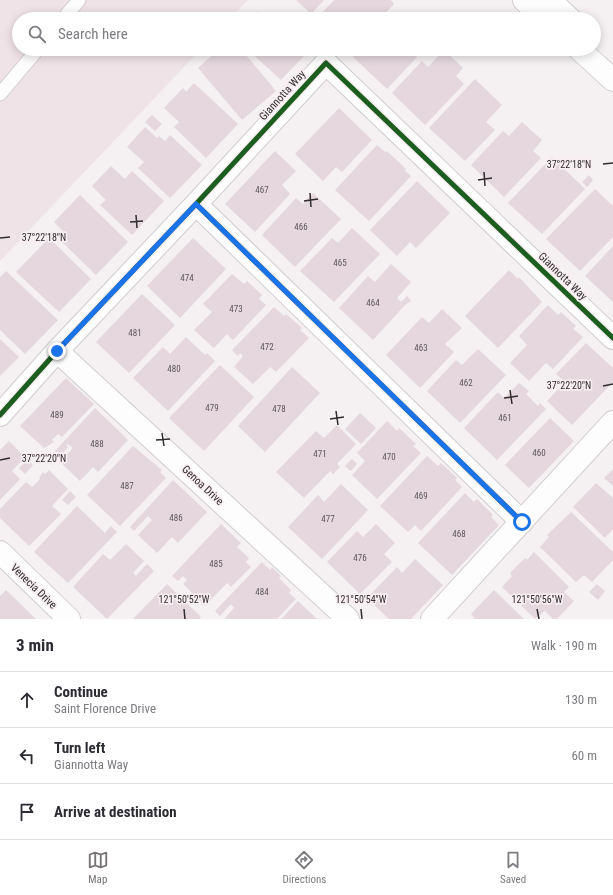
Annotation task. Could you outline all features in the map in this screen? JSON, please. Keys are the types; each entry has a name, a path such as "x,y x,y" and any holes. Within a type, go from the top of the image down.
{"main road":[{"path":"524,0 537,12"},
{"path":"550,0 563,12"},
{"path":"601,49 613,61"},
{"path":"587,56 613,80"},
{"name":"Giannotta Way","path":"0,416 57,351 196,204 326,63 613,338"},
{"path":"196,204 522,522"},
{"name":"Genoa Drive","path":"57,351 348,619"},
{"path":"432,619 613,422"},
{"name":"Venecia Drive","path":"0,552 69,619"}],"lane":[{"path":"69,12 79,0"},
{"path":"0,94 32,56"}],"shaded area":[{"path":"0,0 248,0 237,12 12,12 12,56 194,56 0,261"}],"building":[{"path":"296,0 324,0 313,12 309,12"},
{"path":"334,0 391,0 394,4 387,12 323,12"},
{"path":"211,56 247,56 276,91 242,120 198,68"},
{"path":"255,56 304,56 281,80"},
{"path":"416,56 417,57 387,89 353,57"},
{"path":"438,56 450,56 463,68 456,76 464,84 425,125 392,93 422,61 428,67"},
{"path":"475,79 502,105 486,122 495,130 465,161 429,128"},
{"path":"194,83 238,124 206,158 174,127 179,122 164,108 183,88 186,92"},
{"path":"339,108 372,140 342,172 336,167 323,181 295,154"},
{"path":"152,115 162,124 155,131 145,122"},
{"path":"522,122 542,140 533,151 541,158 504,197 471,165 503,131 509,136"},
{"path":"145,127 157,138 159,136 165,141 170,135 202,165 170,198 138,168 144,162 127,147"},
{"path":"377,145 385,152 387,151 406,169 405,171 411,176 369,221 335,190"},
{"path":"275,151 296,171 282,185 290,194 255,232 225,204"},
{"path":"552,157 585,189 542,234 508,203"},
{"path":"111,166 125,179 132,171 164,201 132,235 100,205 106,200 92,186"},
{"path":"589,175 593,180 587,187 582,182"},
{"path":"417,181 450,213 416,248 410,242 397,256 370,230"},
{"path":"595,189 613,206 613,237 580,271 546,239"},
{"path":"313,193 341,219 295,267 262,235 296,198 303,204"},
{"path":"80,195 128,242 96,275 60,240 66,234 54,222"},
{"path":"352,228 380,254 334,302 300,271 332,238 338,243"},
{"path":"49,238 91,279 59,312 16,272"},
{"path":"193,238 226,269 180,318 147,286"},
{"path":"613,246 613,302 585,276"},
{"path":"391,264 411,282 397,298 401,302 407,296 411,301 405,305 373,340 339,308 368,276 375,282"},
{"path":"509,270 518,279 519,277 542,302 498,348 465,316"},
{"path":"6,271 58,320 25,354 0,330 0,277"},
{"path":"232,274 244,284 247,281 262,295 259,299 266,305 233,340 227,334 214,348 194,330 212,312 203,304"},
{"path":"142,294 175,325 129,373 96,342"},
{"path":"548,305 558,315 561,312 576,326 573,329 583,337 553,369 546,363 529,381 510,363 527,345 519,336"},
{"path":"274,307 284,316 286,314 302,328 300,330 309,338 276,372 270,367 253,384 234,367 243,356 240,353 238,356 232,350"},
{"path":"442,309 462,328 445,344 454,352 420,388 386,355 422,317 429,323"},
{"path":"186,337 205,355 207,353 215,361 168,411 133,378 163,347 170,354"},
{"path":"0,339 19,357 0,376"},
{"path":"586,343 613,368 613,382 572,425 547,401 565,382 556,374"},
{"path":"478,349 506,375 460,423 427,391 456,360 462,365"},
{"path":"220,365 254,397 204,451 169,418"},
{"path":"292,367 320,393 265,452 238,426"},
{"path":"66,378 94,404 62,437 58,434 52,440 54,442 44,448 20,426"},
{"path":"519,383 529,391 526,394 538,406 540,403 546,409 497,460 464,428 498,392 504,398"},
{"path":"95,408 128,440 98,472 93,467 80,481 60,462 73,448 68,444 66,445 68,447 60,456 55,451"},
{"path":"360,413 376,428 361,444 345,429"},
{"path":"550,418 574,441 529,488 505,465"},
{"path":"387,421 397,431 399,428 416,444 413,446 421,453 377,499 352,475 365,461 357,453"},
{"path":"337,425 356,444 337,464 340,467 333,474 330,471 304,498 276,472 316,431 324,438"},
{"path":"9,441 25,457 12,471 20,479 0,500 0,450"},
{"path":"133,446 162,470 160,472 166,478 120,526 87,495"},
{"path":"427,456 438,466 441,463 457,478 455,480 462,487 421,531 415,525 408,532 380,506"},
{"path":"352,459 357,464 351,471 345,466"},
{"path":"27,460 33,465 25,474 19,468"},
{"path":"613,469 613,486 604,478"},
{"path":"49,470 68,489 52,506 61,514 29,546 0,518 0,509 26,482 32,487 40,479 39,478 43,472 45,474"},
{"path":"173,480 207,512 178,543 172,537 157,553 138,535 152,520 148,516 134,531 130,527"},
{"path":"596,483 613,498 613,529 605,538 573,507"},
{"path":"341,484 368,510 322,559 288,527 318,495 324,502"},
{"path":"70,491 76,497 68,505 62,500"},
{"path":"465,493 474,502 477,499 493,515 491,517 499,525 452,575 418,543"},
{"path":"77,506 105,533 111,526 117,532 68,583 34,552"},
{"path":"571,512 613,552 613,560 592,582 584,575 576,582 540,547 549,537 547,535"},
{"path":"221,524 241,543 237,547 249,558 246,562 251,567 231,587 227,583 205,606 183,584 187,580 183,576 178,581 172,576"},
{"path":"376,524 395,543 384,554 392,562 360,594 327,562 357,531 363,537"},
{"path":"126,544 144,561 133,573 136,576 147,564 154,571 107,619 73,587 103,554 110,560"},
{"path":"534,552 569,587 564,592 574,601 557,619 553,619 545,611 535,619 502,587 512,576 510,573 525,558 527,560"},
{"path":"415,559 443,585 411,619 389,619 367,598 397,567 402,573"},
{"path":"262,562 270,570 272,567 281,576 279,578 291,590 289,593 296,599 277,619 226,619 225,618 234,608 231,604 220,616 215,611"},
{"path":"167,584 201,617 199,619 133,619"},
{"path":"597,584 605,591 598,600 589,592"},
{"path":"6,590 36,619 0,619 0,596"},
{"path":"494,590 524,619 475,619 471,614"},
{"path":"298,601 317,619 281,619"}],"cycle path":[{"path":"0,415 57,351 196,204 326,63 613,338"},
{"path":"196,204 522,522"}],"route":[{"path":"57,351 196,204 522,522"}]}
